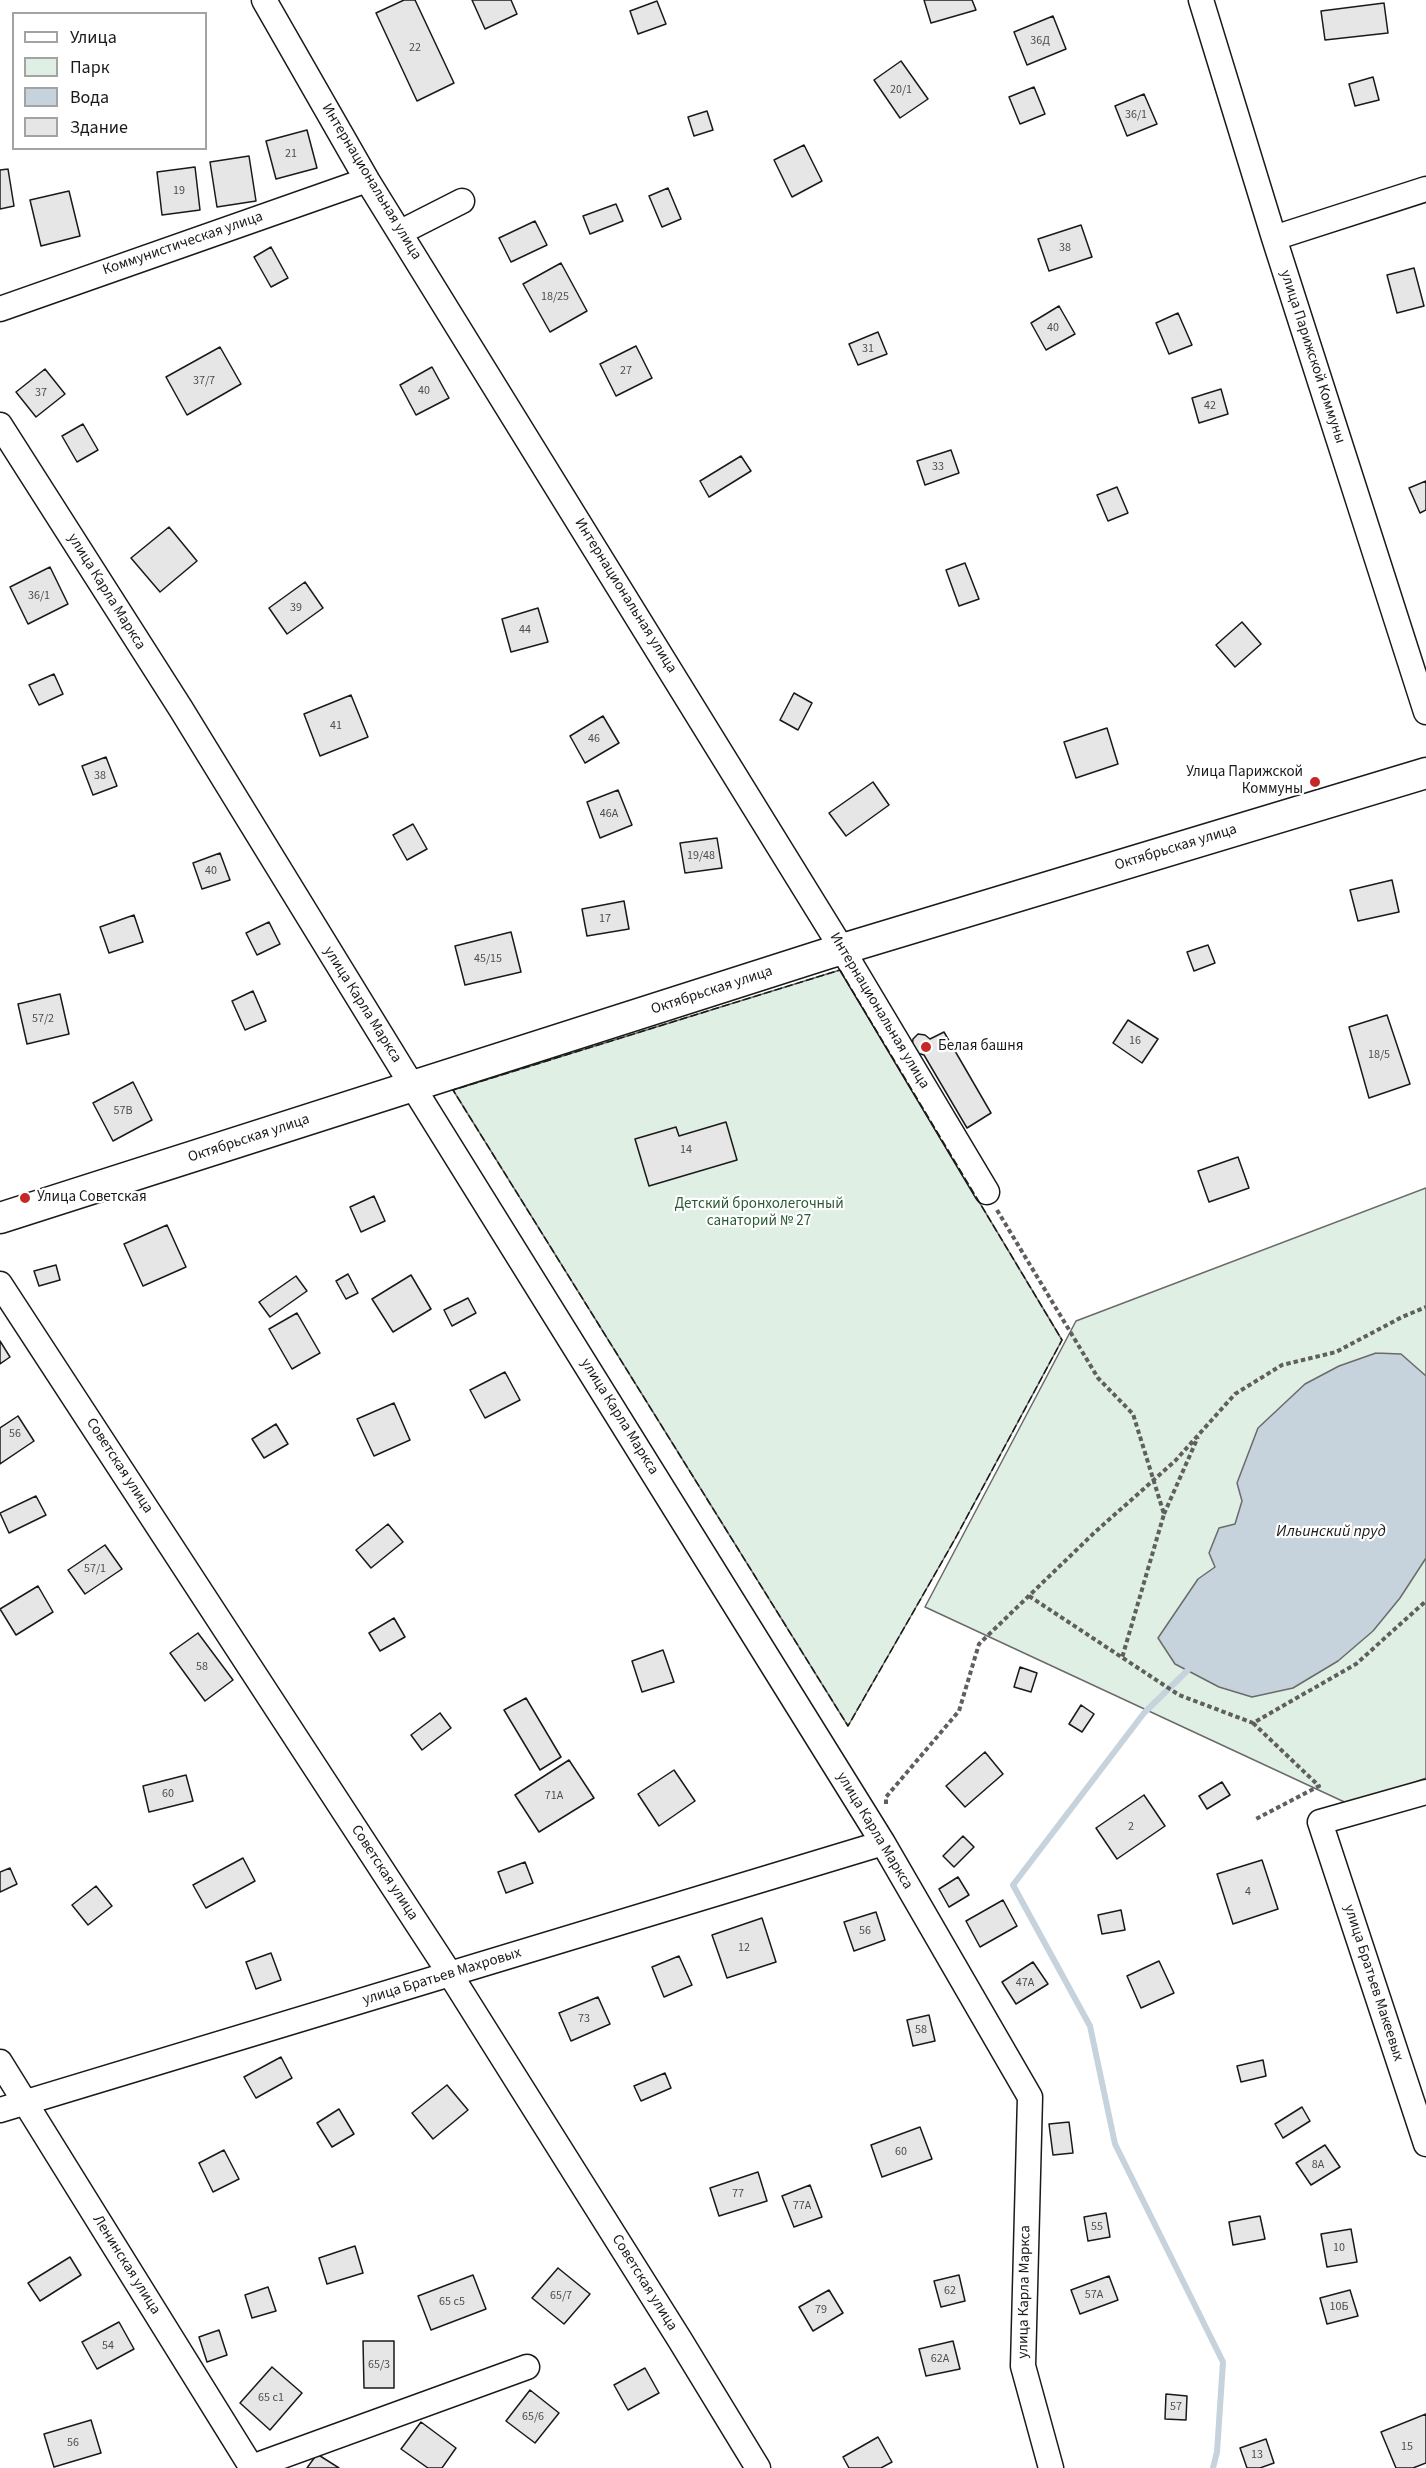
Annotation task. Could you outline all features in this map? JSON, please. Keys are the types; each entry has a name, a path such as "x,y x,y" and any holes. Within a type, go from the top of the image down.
{"main road":[{"name":"Октябрьская улица","path":"0,1218 842,950 1426,772"}],"street":[{"name":"Интернациональная улица","path":"264,0 367,180 842,950 987,1192"},
{"name":"улица Парижской Коммуны","path":"1202,0 1274,238 1426,712"},
{"name":"Коммунистическая улица","path":"0,309 367,180"},
{"path":"1274,238 1426,189"},
{"path":"401,232 462,201"},
{"name":"улица Карла Маркса","path":"0,425 181,709 413,1087 884,1843 1030,2097 1023,2366 1051,2468"},
{"name":"Советская улица","path":"0,1284 450,1974 758,2468"},
{"name":"улица Братьев Макеевых","path":"1426,1792 1320,1822 1426,2144"},
{"name":"улица Братьев Махровых","path":"0,2110 884,1843"},
{"name":"Ленинская улица","path":"0,2062 252,2468"},
{"path":"252,2468 527,2367"}],"path":[{"path":"987,1192 1098,1378 1133,1414 1164,1514"},
{"path":"884,1843 886,1797 959,1711 979,1644 1094,1533 1175,1461 1200,1430 1235,1394 1282,1365 1336,1352 1426,1307"},
{"path":"1122,1658 1164,1514 1200,1430"},
{"path":"1029,1596 1179,1695 1253,1722 1319,1786 1256,1819"},
{"path":"1253,1722 1356,1664 1426,1601"}],"green space":[{"name":"Детский бронхолегочный санаторий № 27","path":"840,970 1062,1340 955,1539 848,1726 453,1090"},
{"path":"1426,1188 1426,1778 1353,1806 925,1607 1076,1321"}],"water":[{"name":"Ильинский пруд","path":"1376,1353 1401,1354 1426,1376 1426,1558 1400,1598 1373,1631 1338,1661 1293,1688 1252,1697 1219,1687 1175,1664 1158,1638 1198,1579 1215,1567 1209,1553 1219,1528 1235,1524 1242,1501 1237,1483 1258,1428 1305,1384 1339,1366"}],"building":[{"path":"404,0 415,0 454,83 417,101 376,13"},
{"path":"472,0 511,0 517,14 485,29"},
{"path":"924,0 972,0 976,10 931,23"},
{"path":"657,1 666,24 638,34 630,11"},
{"path":"1384,3 1388,33 1325,40 1321,11"},
{"path":"1053,16 1066,49 1027,65 1014,32"},
{"path":"901,61 928,99 900,118 874,80"},
{"path":"1373,77 1379,100 1355,106 1349,84"},
{"path":"1034,87 1045,114 1020,124 1009,97"},
{"path":"1144,94 1157,124 1127,136 1115,106"},
{"path":"707,111 713,130 694,136 688,117"},
{"path":"307,130 317,168 276,179 266,141"},
{"path":"804,145 822,181 792,197 774,160"},
{"path":"249,156 256,201 217,207 210,162"},
{"path":"195,167 200,210 162,215 157,172"},
{"path":"8,169 14,206 0,209 0,170"},
{"path":"668,188 681,219 662,227 649,196"},
{"path":"69,191 80,236 41,246 30,200"},
{"path":"616,204 623,221 590,234 583,216"},
{"path":"535,221 547,245 511,262 499,238"},
{"path":"1081,225 1092,257 1049,271 1038,239"},
{"path":"271,247 288,278 271,287 254,257"},
{"path":"561,263 587,311 550,332 523,284"},
{"path":"1414,268 1424,306 1397,313 1387,275"},
{"path":"1059,306 1075,334 1046,350 1031,323"},
{"path":"1178,313 1192,345 1169,354 1156,323"},
{"path":"878,332 887,354 858,365 849,344"},
{"path":"636,346 652,378 616,396 600,364"},
{"path":"220,347 241,384 187,415 166,377"},
{"path":"432,367 449,398 416,415 400,385"},
{"path":"45,369 65,394 36,417 16,392"},
{"path":"1221,389 1228,414 1199,423 1192,398"},
{"path":"83,424 98,450 77,462 62,436"},
{"path":"951,450 959,473 925,485 917,461"},
{"path":"741,456 751,471 709,497 700,481"},
{"path":"1426,481 1426,510 1420,513 1409,488"},
{"path":"1117,487 1128,513 1108,521 1097,495"},
{"path":"169,527 197,561 160,592 131,558"},
{"path":"965,563 979,599 959,606 946,570"},
{"path":"50,567 68,604 28,624 10,587"},
{"path":"305,582 323,608 287,634 269,608"},
{"path":"538,608 548,642 511,652 502,619"},
{"path":"1242,622 1261,644 1235,667 1216,645"},
{"path":"54,674 63,694 39,705 29,685"},
{"path":"794,693 812,703 798,730 780,720"},
{"path":"351,695 368,737 320,756 304,714"},
{"path":"603,716 619,743 585,763 570,736"},
{"path":"1107,728 1118,764 1076,778 1064,742"},
{"path":"106,757 117,786 93,795 82,766"},
{"path":"873,782 889,805 846,836 829,813"},
{"path":"618,790 632,825 600,838 587,802"},
{"path":"413,824 427,849 407,860 393,835"},
{"path":"717,838 722,868 685,873 680,843"},
{"path":"220,853 230,880 202,889 193,863"},
{"path":"1392,880 1399,912 1358,921 1350,890"},
{"path":"624,901 629,929 587,936 582,909"},
{"path":"134,915 143,942 109,953 100,927"},
{"path":"269,922 280,944 257,955 246,933"},
{"path":"511,932 521,972 465,985 455,946"},
{"path":"1208,945 1215,963 1194,971 1187,952"},
{"path":"253,991 266,1021 245,1030 232,1001"},
{"path":"60,994 69,1034 27,1044 18,1004"},
{"path":"1387,1015 1410,1084 1369,1098 1349,1027"},
{"path":"1128,1020 1158,1039 1142,1063 1113,1043"},
{"path":"944,1032 991,1113 967,1128 924,1055 917,1053 912,1047 913,1039 918,1034 930,1039"},
{"path":"133,1082 152,1120 113,1141 93,1103"},
{"path":"726,1122 737,1160 649,1186 635,1139 676,1127 679,1136"},
{"path":"1238,1157 1249,1188 1209,1202 1198,1171"},
{"path":"374,1196 385,1221 361,1232 350,1207"},
{"path":"167,1225 186,1267 143,1286 124,1244"},
{"path":"56,1265 60,1280 39,1286 34,1271"},
{"path":"348,1274 358,1293 346,1299 336,1281"},
{"path":"411,1275 431,1309 393,1332 372,1299"},
{"path":"296,1276 307,1291 270,1317 259,1302"},
{"path":"468,1298 476,1313 452,1326 444,1310"},
{"path":"297,1313 320,1353 292,1369 269,1329"},
{"path":"0,1341 10,1357 0,1364"},
{"path":"505,1372 520,1400 485,1418 470,1390"},
{"path":"394,1403 410,1440 374,1456 357,1419"},
{"path":"18,1416 34,1441 0,1464 0,1428"},
{"path":"276,1424 288,1444 264,1458 252,1439"},
{"path":"36,1496 46,1515 9,1533 0,1513"},
{"path":"388,1524 403,1542 371,1568 356,1550"},
{"path":"105,1545 122,1569 85,1594 68,1570"},
{"path":"38,1586 53,1612 16,1635 0,1609"},
{"path":"394,1618 405,1637 380,1651 369,1633"},
{"path":"198,1633 233,1680 205,1701 170,1653"},
{"path":"663,1650 674,1682 642,1692 632,1661"},
{"path":"1020,1667 1037,1673 1031,1692 1014,1687"},
{"path":"526,1698 561,1757 540,1770 504,1710"},
{"path":"1081,1705 1094,1714 1082,1732 1069,1724"},
{"path":"440,1713 451,1728 422,1750 411,1735"},
{"path":"985,1752 1003,1774 965,1807 946,1786"},
{"path":"569,1760 594,1798 539,1832 515,1795"},
{"path":"674,1770 695,1801 659,1826 638,1794"},
{"path":"186,1775 193,1801 149,1812 143,1786"},
{"path":"1222,1782 1230,1795 1207,1809 1199,1796"},
{"path":"1144,1795 1165,1826 1117,1859 1096,1828"},
{"path":"963,1836 974,1847 954,1867 943,1856"},
{"path":"243,1858 255,1881 206,1908 193,1885"},
{"path":"1262,1860 1278,1909 1233,1924 1217,1874"},
{"path":"525,1862 533,1883 506,1893 498,1872"},
{"path":"10,1868 17,1884 0,1892 0,1872"},
{"path":"958,1877 969,1895 949,1907 939,1889"},
{"path":"96,1886 112,1906 88,1925 72,1905"},
{"path":"1003,1900 1017,1926 980,1947 966,1921"},
{"path":"1121,1910 1125,1930 1102,1934 1098,1915"},
{"path":"876,1912 885,1940 854,1951 844,1922"},
{"path":"762,1918 776,1962 727,1978 712,1935"},
{"path":"271,1953 281,1980 256,1989 246,1962"},
{"path":"679,1956 692,1985 664,1997 652,1967"},
{"path":"1159,1961 1174,1993 1141,2008 1127,1976"},
{"path":"1033,1962 1048,1984 1016,2004 1002,1982"},
{"path":"598,1997 610,2024 571,2041 559,2013"},
{"path":"929,2015 935,2041 913,2046 907,2020"},
{"path":"281,2057 292,2078 256,2098 244,2077"},
{"path":"1263,2060 1266,2076 1241,2082 1237,2066"},
{"path":"665,2073 671,2088 641,2101 634,2086"},
{"path":"447,2085 468,2110 433,2139 412,2113"},
{"path":"1302,2107 1310,2121 1283,2138 1275,2124"},
{"path":"339,2109 354,2134 332,2147 317,2123"},
{"path":"1069,2122 1073,2153 1053,2155 1049,2124"},
{"path":"920,2127 932,2159 882,2177 871,2145"},
{"path":"1325,2145 1340,2167 1311,2185 1296,2163"},
{"path":"224,2150 239,2179 213,2192 199,2163"},
{"path":"758,2172 767,2201 719,2216 710,2188"},
{"path":"810,2185 822,2217 794,2227 782,2196"},
{"path":"1106,2213 1110,2237 1088,2241 1084,2217"},
{"path":"1260,2216 1265,2239 1233,2245 1229,2222"},
{"path":"1351,2229 1357,2262 1327,2267 1321,2234"},
{"path":"355,2246 363,2273 327,2284 319,2258"},
{"path":"70,2257 81,2275 40,2301 28,2283"},
{"path":"558,2268 590,2294 564,2324 532,2298"},
{"path":"473,2275 486,2309 431,2330 418,2296"},
{"path":"959,2275 965,2301 941,2307 934,2281"},
{"path":"1109,2276 1118,2300 1080,2314 1071,2290"},
{"path":"268,2287 276,2311 252,2318 245,2295"},
{"path":"829,2290 843,2313 813,2331 799,2307"},
{"path":"1350,2290 1358,2316 1327,2324 1320,2298"},
{"path":"119,2322 134,2349 97,2369 82,2342"},
{"path":"219,2330 227,2355 207,2362 199,2337"},
{"path":"363,2341 394,2341 394,2388 364,2388"},
{"path":"953,2341 960,2369 926,2376 919,2349"},
{"path":"272,2367 302,2393 270,2430 240,2403"},
{"path":"645,2368 659,2393 628,2410 614,2385"},
{"path":"530,2390 559,2413 535,2443 506,2421"},
{"path":"1166,2394 1187,2396 1186,2420 1165,2419"},
{"path":"1426,2414 1426,2463 1413,2468 1396,2468 1381,2432"},
{"path":"91,2420 101,2453 54,2467 44,2434"},
{"path":"421,2422 456,2448 442,2468 428,2468 401,2449"},
{"path":"878,2437 892,2462 881,2468 849,2468 843,2457"},
{"path":"1266,2439 1274,2463 1260,2468 1247,2468 1240,2448"},
{"path":"317,2454 339,2468 307,2468"}],"waterway":[{"path":"1188,1670 1144,1713 1013,1885 1090,2026 1115,2144 1223,2362 1217,2452 1213,2468"}],"fence":[{"path":"840,970 1062,1340 955,1539 848,1726 453,1090 840,970"}],"place":[{"name":"Улица Парижской Коммуны","path":"1315,782"},
{"name":"Белая башня","path":"926,1047"},
{"name":"Улица Советская","path":"25,1198"}]}
